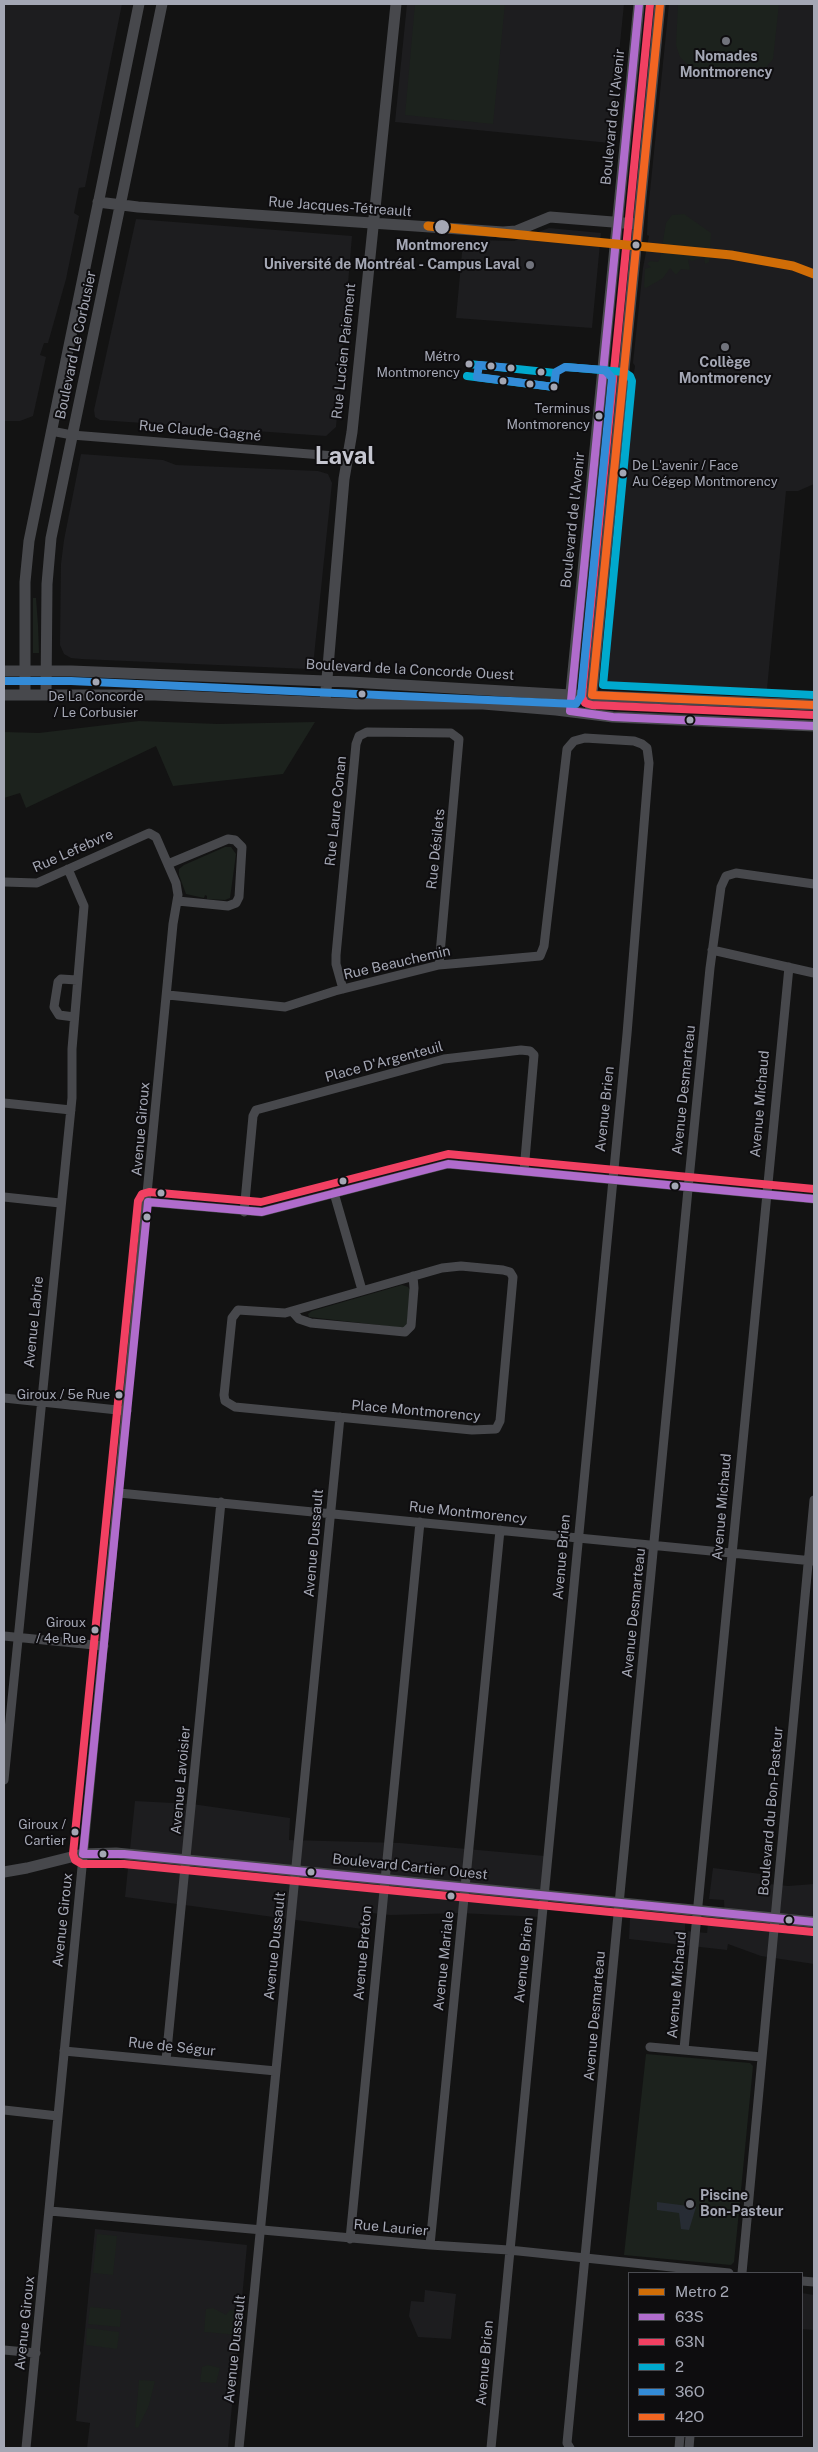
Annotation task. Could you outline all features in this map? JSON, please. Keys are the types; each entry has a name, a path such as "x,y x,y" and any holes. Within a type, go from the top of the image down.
{"street":[{"name":"Boulevard Le Corbusier","path":"25,694 27,553 139,4"},
{"name":"Boulevard Le Corbusier","path":"46,695 48,557 162,4"},
{"name":"Rue Lucien Paiement","path":"325,702 347,457 352,432 396,4"},
{"name":"Boulevard de l'Avenir","path":"570,711 639,4"},
{"path":"590,714 660,4"},
{"name":"Rue Jacques-Tétreault","path":"98,202 507,233 550,216 638,224"},
{"name":"Rue Claude-Gagné","path":"51,431 72,435 347,457"},
{"name":"Boulevard de la Concorde Ouest","path":"4,671 453,686 571,695 814,705"},
{"path":"4,694 155,695 367,705 490,705 590,714 814,726"},
{"name":"Rue Laure Conan","path":"343,989 335,960 358,738 362,733 372,731 451,733 458,737"},
{"name":"Rue Désilets","path":"440,965 459,753 458,737"},
{"name":"Avenue Brien","path":"491,2448 627,1027 649,756 644,745 634,740 582,738 571,744"},
{"name":"Rue Beauchemin","path":"168,995 280,1007 440,965 537,957 542,954 566,753 571,744"},
{"name":"Rue Lefebvre","path":"4,882 33,884 144,834 151,834"},
{"name":"Avenue Giroux","path":"26,2448 174,924 178,901 177,888 168,864 156,837 151,834"},
{"path":"168,864 228,839 236,840 242,847 239,897 234,905 178,901"},
{"name":"Avenue Labrie","path":"4,1780 70,1110 74,1016 84,906 68,869"},
{"name":"Avenue Desmarteau","path":"566,2447 586,2258 688,1187 712,950 721,887 728,875 738,873 814,884"},
{"path":"712,950 814,973"},
{"name":"Avenue Michaud","path":"684,2049 789,967"},
{"path":"74,1016 59,1015 54,1007 58,982 61,980 77,980"},
{"name":"Place D'Argenteuil","path":"244,1212 253,1116 256,1110 444,1059 521,1050 530,1051 534,1055 536,1062 524,1171"},
{"path":"4,1102 70,1110"},
{"path":"148,1202 244,1212 268,1211 444,1164 814,1200"},
{"path":"334,1193 362,1290"},
{"path":"4,1197 60,1203"},
{"name":"Place Montmorency","path":"455,1266 503,1270 512,1274 499,1426 489,1431 235,1407 226,1401 224,1395 234,1312 242,1309 284,1313 413,1276 455,1266"},
{"path":"292,1311 296,1317 308,1323 405,1332 411,1326 413,1276"},
{"path":"4,1398 127,1411"},
{"name":"Avenue Dussault","path":"239,2448 340,1417"},
{"name":"Rue Montmorency","path":"119,1493 811,1561"},
{"name":"Boulevard du Bon-Pasteur","path":"742,2272 774,1918 811,1561 814,1500"},
{"name":"Avenue Lavoisier","path":"166,2060 221,1502"},
{"name":"Avenue Breton","path":"350,2238 420,1522"},
{"name":"Avenue Mariale","path":"430,2245 500,1530"},
{"path":"4,1636 104,1646"},
{"name":"Boulevard Cartier Ouest","path":"4,1872 83,1854 116,1853 814,1922"},
{"path":"650,2046 762,2057"},
{"name":"Rue de Ségur","path":"64,2051 276,2071"},
{"path":"4,2110 58,2116"},
{"name":"Rue Laurier","path":"50,2211 430,2245 509,2250 707,2272"},
{"path":"4,2350 36,2353"}],"shaded area":[{"path":"4,4 122,4 85,187 79,188 74,213 79,216 66,279 48,343 44,343 40,355 46,357 33,416 20,421 4,421"},
{"path":"407,4 624,4 610,143 395,122"},
{"path":"415,4 505,4 493,124 405,115"},
{"name":"Collège Montmorency","path":"669,4 814,4 814,484 798,491 786,491 767,689 763,694 612,687 604,683 602,678 629,406 635,366 633,363 643,268 649,236 647,235 648,211"},
{"name":"Nomades Montmorency","path":"678,4 779,4 773,59 763,71 740,79 722,80 694,71 680,57 676,45"},
{"path":"684,214 711,233 709,262 705,264 704,257 692,261 688,259 690,270 681,269 676,275 670,268 663,278 646,288 644,287 645,269 651,267 647,264 650,261 658,262 660,258 666,223 672,215"},
{"path":"136,219 352,236 336,427 326,436 100,420 95,417 94,410"},
{"name":"Université de Montréal - Campus Laval","path":"549,228 601,233 592,328 456,318 463,242 473,240 514,241"},
{"path":"81,454 163,460 176,465 318,471 328,474 332,483 313,666 308,669 81,659 71,658 64,654 60,645 61,564"},
{"path":"33,598 36,598 39,653 33,653"},
{"path":"139,721 218,724 315,722 283,774 173,786 156,746 26,808 20,793 4,798 4,732 39,733"},
{"path":"225,847 231,847 236,854 230,898 225,900 207,899 205,895 204,898 186,894 179,875 179,869"},
{"path":"402,1285 410,1290 407,1324 404,1328 309,1317 308,1314 312,1311"},
{"path":"135,1801 192,1804 290,1818 289,1840 400,1843 545,1856 541,1917 460,1913 391,1915 372,1913 370,1930 125,1897"},
{"path":"713,1868 769,1875 769,1884 788,1886 814,1884 812,1932 814,1932 814,1964 761,1956 728,1944 727,1950 629,1939 630,1917 685,1922 685,1931 707,1933 708,1923 725,1925 724,1900 709,1899"},
{"path":"646,2054 750,2063 753,2066 734,2262 731,2265 624,2255"},
{"name":"Piscine Bon-Pasteur","path":"657,2202 696,2207 689,2230 681,2229 679,2213 657,2210"},
{"path":"95,2229 247,2245 228,2448 87,2448 90,2423 76,2421"},
{"path":"97,2234 117,2236 113,2275 93,2273"},
{"path":"425,2290 456,2294 451,2339 418,2337 409,2316 411,2301 424,2302"},
{"path":"803,2293 814,2295 814,2330 803,2329"},
{"path":"90,2307 121,2310 120,2327 88,2324"},
{"path":"213,2308 226,2315 230,2310 241,2311 239,2335 204,2332 206,2309"},
{"path":"87,2328 119,2332 117,2349 86,2345"},
{"path":"208,2365 220,2368 216,2383 200,2382 202,2367"},
{"path":"139,2380 155,2381 149,2405 138,2428 135,2427"}],"metro line":[{"name":"2","path":"428,226 731,255 793,266 814,274"}],"transit line":[{"name":"63S","path":"639,4 570,711 613,717 814,726"},
{"name":"63N","path":"650,4 582,697 585,703 592,705 814,715"},
{"name":"42O","path":"660,4 592,695 814,705"},
{"name":"2","path":"467,376 554,387 555,373 469,364"},
{"name":"36O","path":"4,681 71,681 576,704 581,696 612,378 605,370 565,367 556,372 554,387 477,377 479,365 511,368"},
{"name":"2","path":"566,367 624,372 630,376 632,381 603,685 814,695"},
{"name":"63N","path":"813,1932 124,1864 82,1864 75,1860 73,1854 138,1201 142,1194 149,1192 261,1202 448,1154 814,1189"},
{"name":"63S","path":"814,1199 448,1164 262,1212 148,1202 83,1854 124,1854 814,1922"}],"place":[{"name":"Nomades Montmorency","path":"726,41"},
{"name":"Montmorency","path":"442,227"},
{"name":"Université de Montréal - Campus Laval","path":"530,265"},
{"name":"Collège Montmorency","path":"725,347"},
{"name":"Métro Montmorency","path":"469,364"},
{"name":"Terminus Montmorency","path":"599,416"},
{"name":"De L'avenir / Face Au Cégep Montmorency","path":"623,473"},
{"name":"De La Concorde / Le Corbusier","path":"96,682"},
{"name":"Giroux / 5e Rue","path":"119,1395"},
{"name":"Giroux / 4e Rue","path":"95,1630"},
{"name":"Giroux / Cartier","path":"75,1832"},
{"name":"Piscine Bon-Pasteur","path":"690,2204"}],"district":[{"name":"Laval","path":"345,457"}]}
